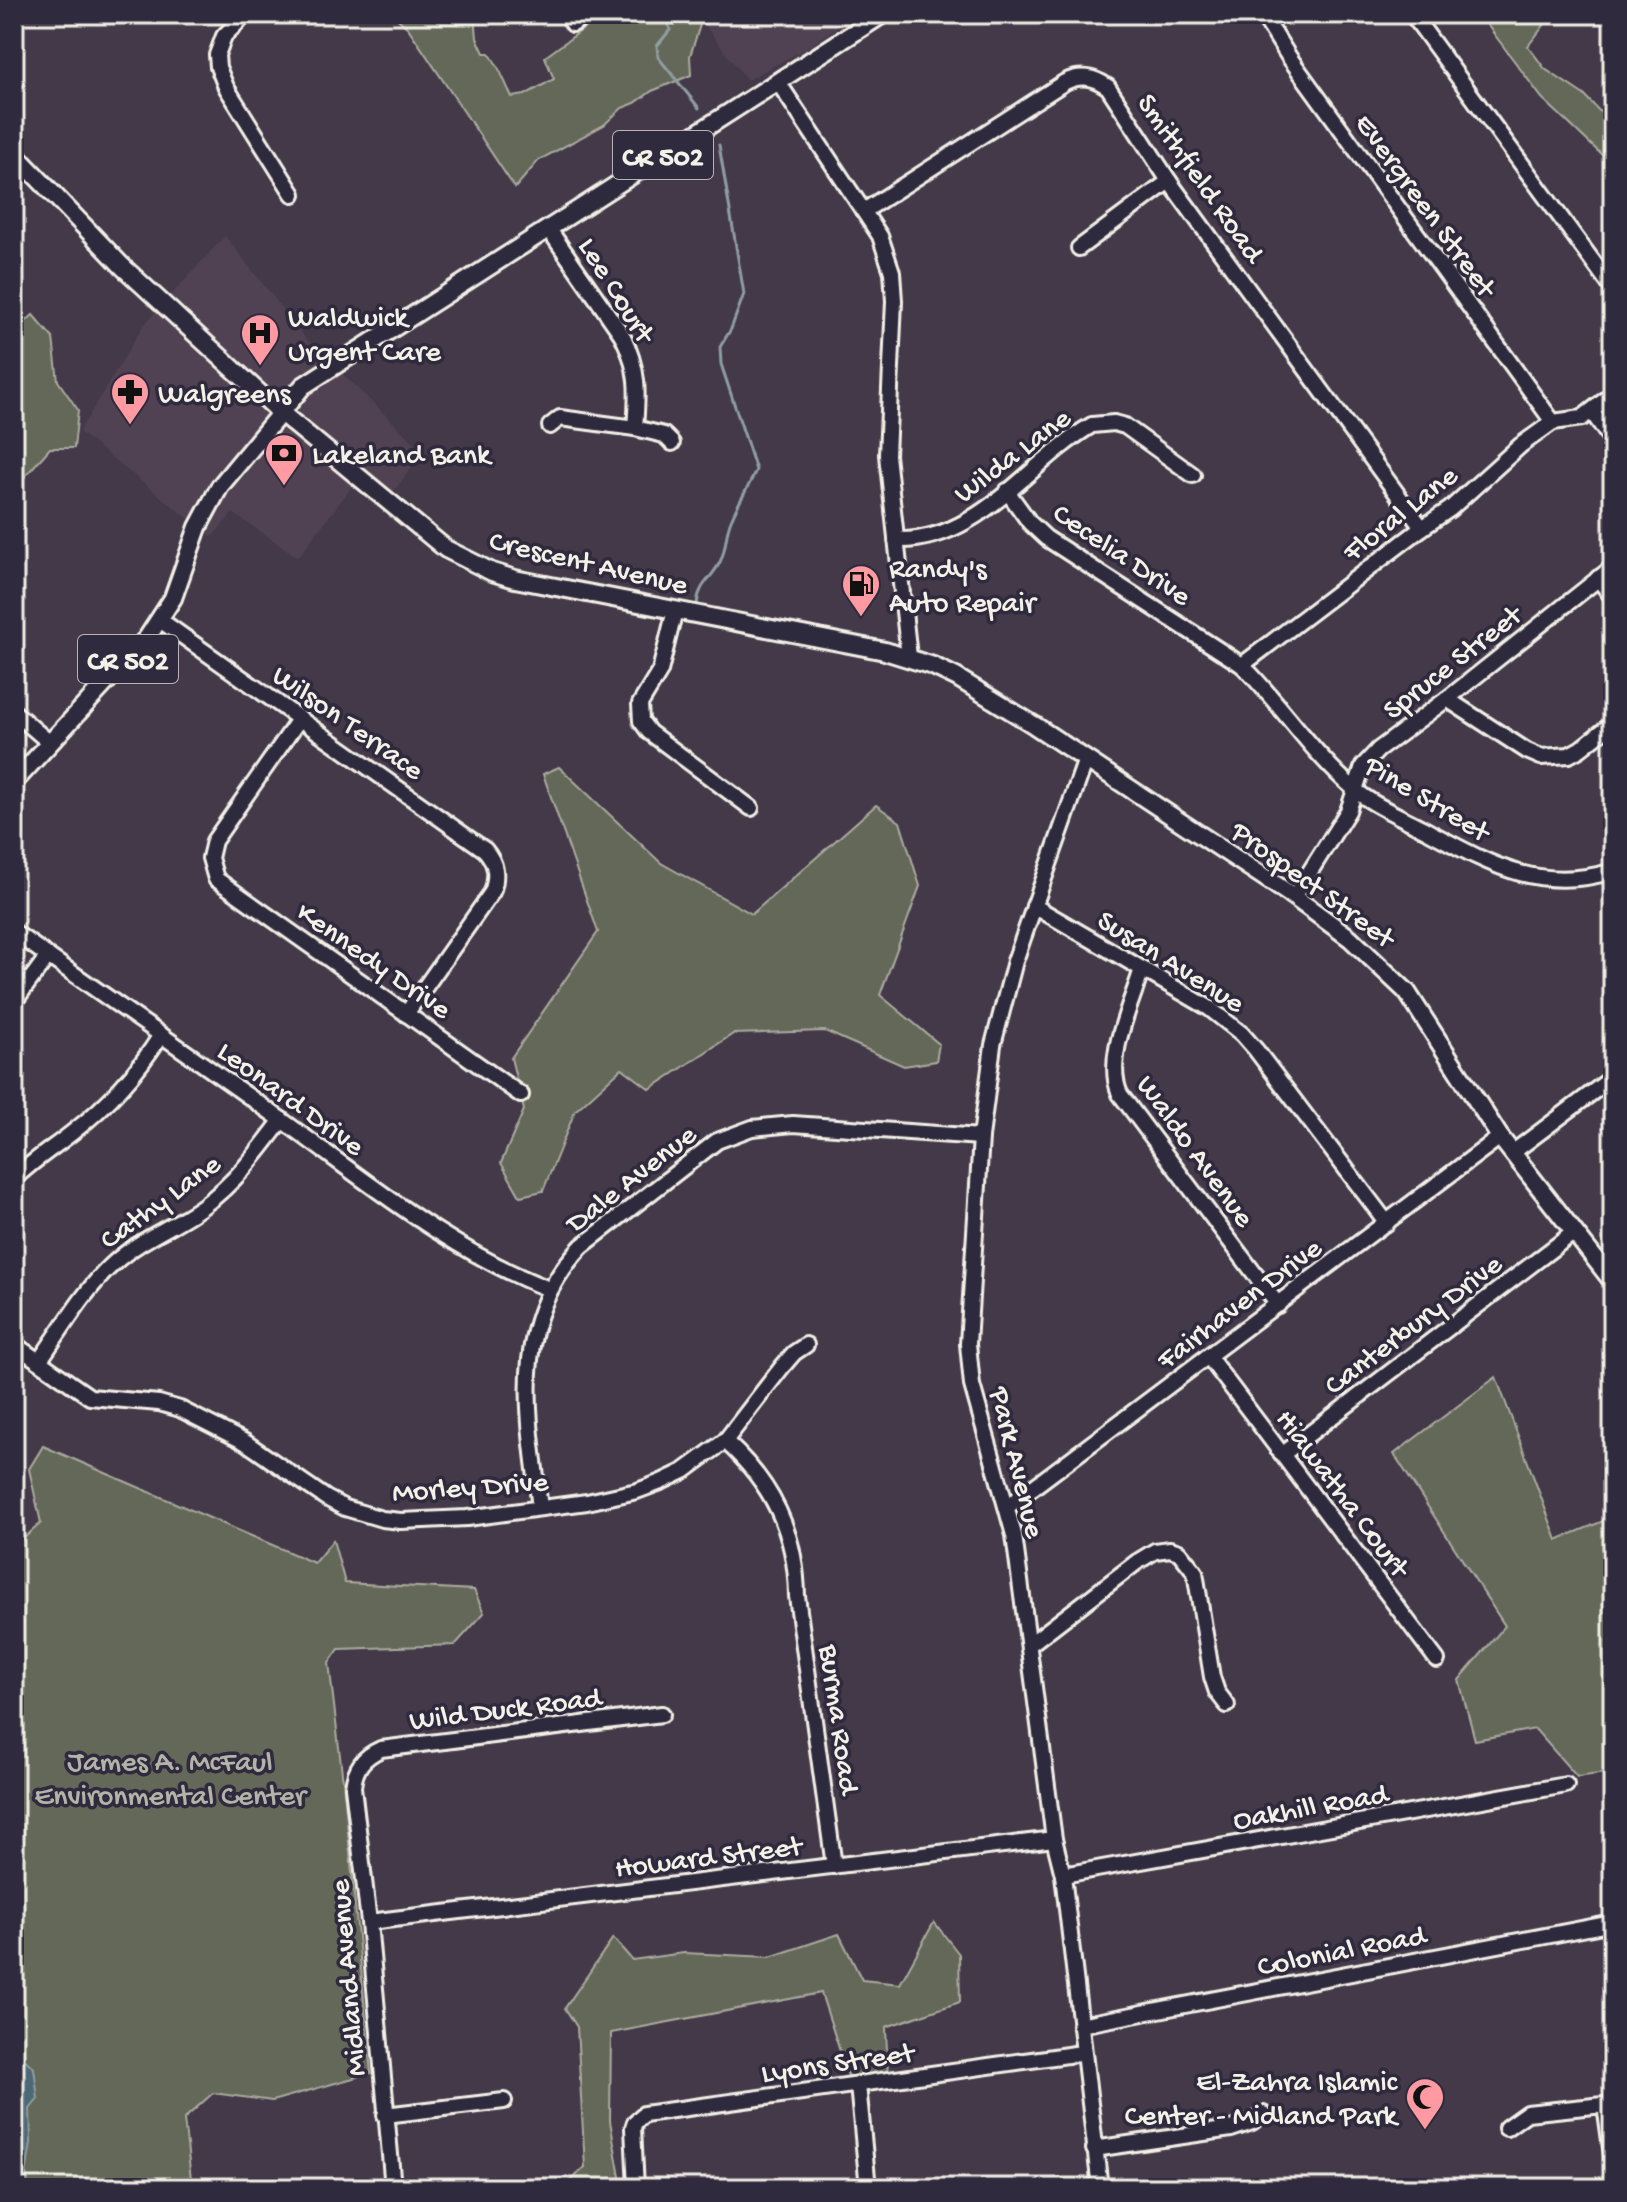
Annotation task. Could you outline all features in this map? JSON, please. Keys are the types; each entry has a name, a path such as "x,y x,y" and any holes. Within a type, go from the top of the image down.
{"main road":[{"name":"CR 502","path":"14,782 147,638 183,576 208,506 220,486 280,412 316,375 883,14"},
{"name":"Crescent Avenue","path":"14,153 122,266 280,412 426,535 466,561 515,579 909,657 956,677 1086,759"},
{"name":"Prospect Street","path":"1086,759 1294,897 1350,938 1407,992 1500,1137 1613,1282"}],"street":[{"path":"246,14 224,36 217,55 218,67 226,87 293,194"},
{"name":"Evergreen Street","path":"1262,14 1289,57 1553,422"},
{"path":"1412,14 1613,289"},
{"name":"Smithfield Road","path":"864,211 1065,82 1082,77 1101,81 1108,87 1169,181 1422,528"},
{"path":"778,82 864,211 888,254 894,289 887,455 909,657"},
{"path":"1079,248 1169,181"},
{"name":"Lee Court","path":"548,228 631,351 638,389 635,428"},
{"path":"1613,394 1592,412 1613,442"},
{"name":"Floral Lane","path":"1242,665 1450,509 1521,445 1553,422 1582,418 1592,412"},
{"path":"550,426 560,418 635,428 664,435 672,443"},
{"name":"Wilda Lane","path":"896,540 925,538 959,527 1082,431 1102,423 1125,426 1193,475"},
{"name":"Cecelia Drive","path":"1007,491 1030,523 1046,538 1219,649"},
{"name":"Spruce Street","path":"1294,897 1348,811 1363,766 1378,750 1613,567"},
{"path":"1598,578 1613,598"},
{"path":"675,610 660,671 640,704 641,721 649,732 751,808"},
{"name":"Wilson Terrace","path":"160,620 485,850 492,858 496,874 492,892 406,1014"},
{"name":"Pine Street","path":"1219,649 1265,687 1310,744 1355,790 1477,857 1516,874 1556,880 1613,871"},
{"path":"1447,699 1541,757 1569,755 1613,723"},
{"path":"14,712 50,743"},
{"name":"Kennedy Drive","path":"300,718 214,841 210,858 216,879 521,1095"},
{"name":"Park Avenue","path":"1086,759 1003,1003 986,1087 969,1364 972,1385 1014,1535 1054,1839 1063,1875 1100,2188"},
{"name":"Susan Avenue","path":"1034,906 1209,1008 1242,1034 1387,1223"},
{"name":"Leonard Drive","path":"14,932 381,1193 468,1250 549,1289"},
{"path":"14,1002 48,956"},
{"name":"Waldo Avenue","path":"1142,969 1114,1061 1120,1094 1278,1305"},
{"path":"14,1179 94,1115 147,1057 161,1035"},
{"path":"1512,1153 1613,1077"},
{"name":"Cathy Lane","path":"39,1361 112,1264 145,1240 202,1207 220,1192 250,1161 282,1120"},
{"name":"Dale Avenue","path":"540,1508 532,1446 528,1369 533,1331 549,1289 582,1246 717,1141 752,1128 793,1124 981,1137"},
{"name":"Fairhaven Drive","path":"1007,1507 1500,1137"},
{"name":"Canterbury Drive","path":"1283,1454 1573,1233"},
{"name":"Morley Drive","path":"14,1344 90,1397 159,1403 186,1411 245,1442 326,1498 382,1519 421,1521 467,1518 612,1498 684,1471 725,1441 782,1367 806,1345"},
{"name":"Hiawatha Court","path":"1208,1356 1437,1660"},
{"name":"Burma Road","path":"725,1441 757,1473 779,1508 794,1554 834,1866"},
{"path":"1029,1645 1137,1562 1155,1551 1170,1549 1179,1552 1195,1572 1212,1677 1217,1692 1227,1705"},
{"name":"Wild Duck Road","path":"360,1764 371,1753 381,1749 662,1714"},
{"name":"Midland Avenue","path":"360,1764 353,1787 369,1922 393,2188"},
{"name":"Oakhill Road","path":"1063,1875 1566,1785"},
{"name":"Howard Street","path":"369,1922 1054,1839"},
{"name":"Colonial Road","path":"1080,2025 1613,1923"},
{"name":"Lyons Street","path":"636,2188 633,2128 644,2114 1082,2053"},
{"path":"858,2085 868,2188"},
{"path":"385,2115 504,2101"},
{"path":"1506,2128 1527,2113 1609,2105 1613,2162"},
{"path":"1094,2149 1231,2129 1252,2122 1263,2114"}],"shaded area":[{"path":"696,14 857,14 807,48 747,80"},
{"path":"225,236 307,340 424,452 393,492 364,471 298,557 233,513 212,537 79,432 143,326"}],"green space":[{"path":"392,14 475,14 477,38 484,53 489,53 496,64 512,97 525,95 554,79 545,57 586,27 593,14 694,14 700,25 690,56 691,75 652,91 622,108 604,125 539,160 515,188 408,28"},
{"path":"1479,14 1499,14 1499,17 1504,14 1552,15 1528,46 1545,69 1584,95 1607,119 1613,120 1613,172 1603,156 1542,98"},
{"path":"33,315 53,338 58,381 78,410 74,448 50,448 14,489 14,332"},
{"path":"559,767 661,863 752,914 876,805 900,822 920,886 880,995 939,1044 936,1061 904,1066 825,1031 733,1034 650,1089 622,1068 575,1111 543,1191 520,1196 501,1163 524,1110 511,1058 598,932 543,774"},
{"path":"1496,1377 1557,1540 1613,1517 1613,1566 1610,1570 1613,1578 1613,1772 1577,1777 1535,1729 1475,1740 1459,1680 1505,1626 1394,1454"},
{"name":"James A. McFaul Environmental Center","path":"43,1446 314,1563 333,1540 345,1583 474,1590 484,1613 455,1645 339,1649 329,1663 371,2073 272,2101 213,2093 184,2119 192,2188 14,2188 14,1547 41,1523 29,1469"},
{"path":"934,1922 959,1954 960,2002 886,2027 888,2078 851,2085 821,1993 611,2033 610,2121 622,2188 563,2188 585,2167 577,2027 565,2008 613,1938 632,1960 684,1953 770,1957 839,1934 862,1980 900,1984"}],"water":[{"path":"14,2040 23,2058 34,2068 38,2099 30,2109 31,2143 26,2174 29,2188 14,2188"}],"waterway":[{"path":"666,14 670,30 657,46 658,57 699,108"},
{"path":"697,604 703,586 720,562 731,520 756,470 721,364 720,347 731,329 744,294 719,145"}],"place":[{"name":"Waldwick Urgent Care","path":"260,367"},
{"name":"Walgreens","path":"130,426"},
{"name":"Lakeland Bank","path":"284,487"},
{"name":"Randy's Auto Repair","path":"861,618"},
{"name":"El-Zahra Islamic Center - Midland Park","path":"1425,2131"}]}
